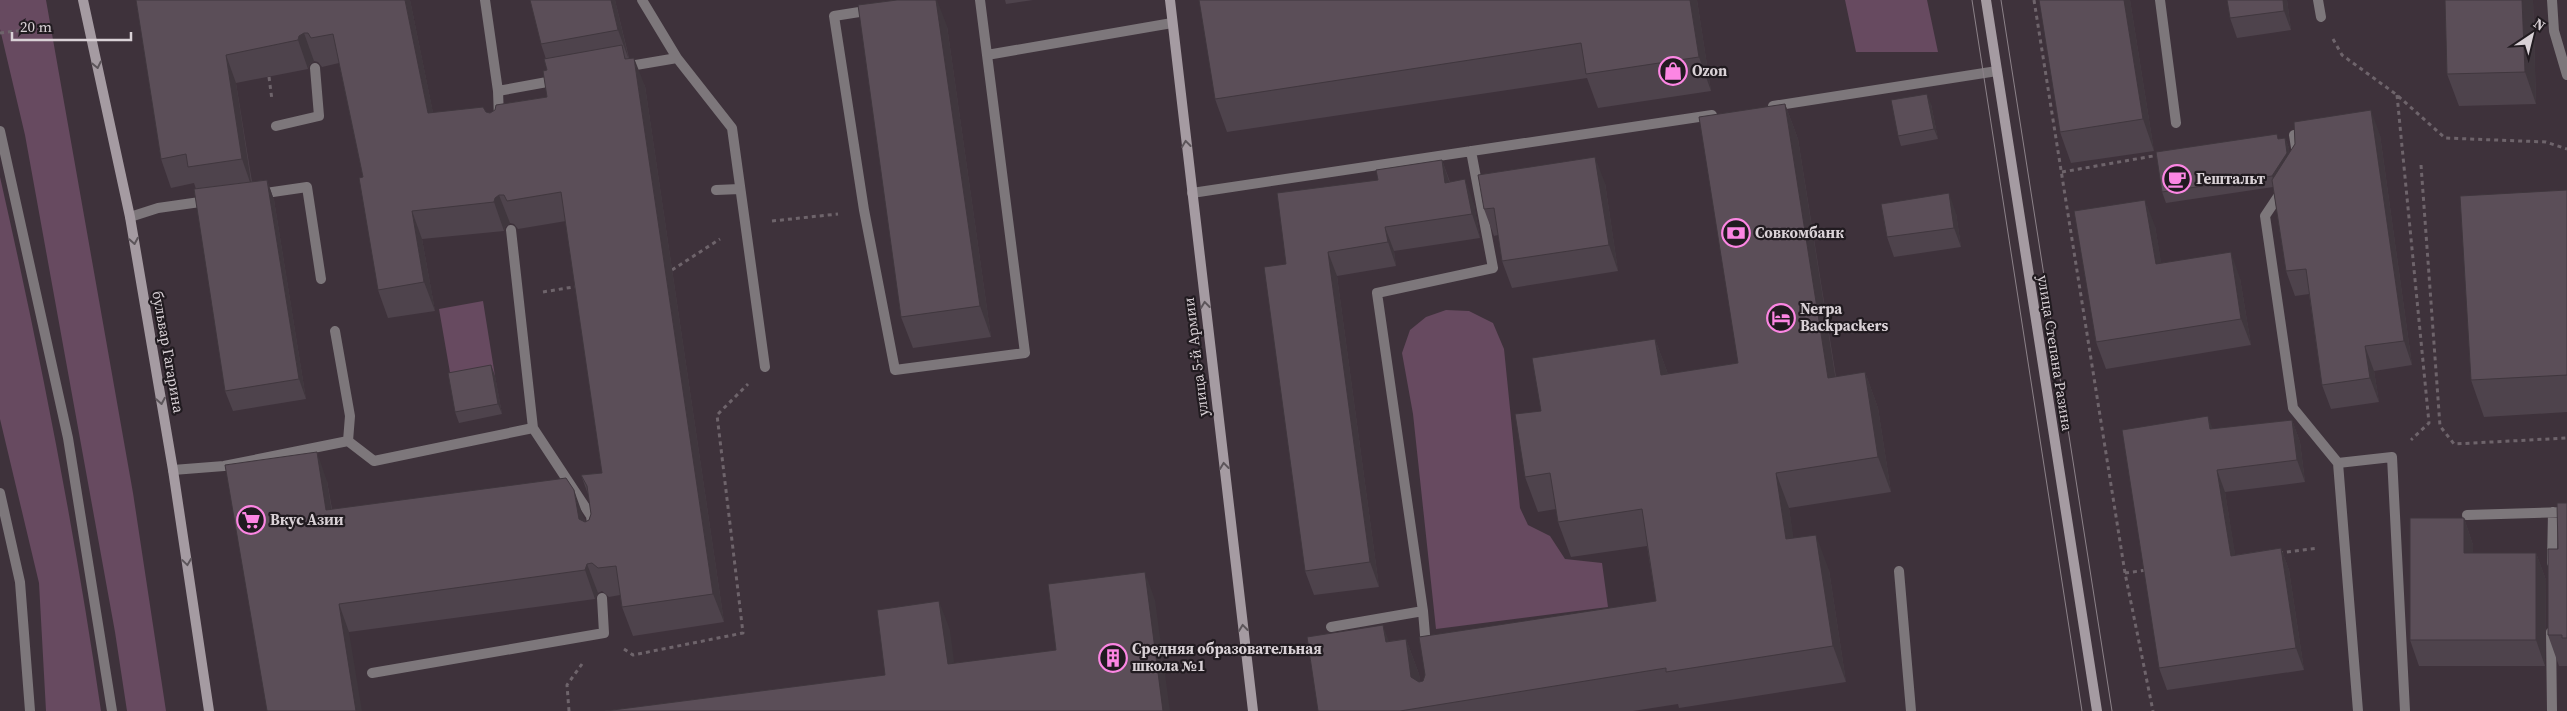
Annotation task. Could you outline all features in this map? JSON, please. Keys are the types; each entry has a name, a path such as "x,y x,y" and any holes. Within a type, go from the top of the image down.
{"street":[{"name":"бульвар Гагарина","path":"83,0 130,218 173,470 209,711"},
{"path":"485,0 498,91 500,126"},
{"path":"642,0 677,58 732,128 765,367"},
{"path":"881,8 834,16 864,210 895,370 1026,354 980,0"},
{"name":"улица 5-й Армии","path":"1170,0 1253,711"},
{"name":"улица Степана Разина","path":"1986,0 2097,711"},
{"path":"2160,0 2176,123"},
{"path":"2318,0 2321,16"},
{"path":"2552,0 2554,31 2567,75"},
{"path":"987,55 1172,23"},
{"path":"611,70 677,58"},
{"path":"276,126 319,116 315,68"},
{"path":"1759,108 1997,71"},
{"path":"498,91 573,77"},
{"path":"1192,193 1720,114"},
{"path":"0,131 68,438 112,711"},
{"path":"2294,135 2298,165"},
{"path":"1425,655 1432,637 1423,611 1377,293 1494,268 1471,151"},
{"path":"2289,180 2265,216 2294,408 2338,463 2358,711"},
{"path":"247,195 307,187 321,279"},
{"path":"716,190 740,189"},
{"path":"130,218 158,208 218,200"},
{"path":"511,230 533,428 591,516 594,544"},
{"path":"335,331 350,416 348,441"},
{"path":"173,470 224,466 348,441 374,461 533,428"},
{"path":"2338,463 2392,458 2405,711"},
{"path":"0,493 20,582 30,711"},
{"path":"2552,512 2552,578"},
{"path":"2467,515 2567,512"},
{"path":"1899,572 1911,711"},
{"path":"372,673 604,633 602,598"},
{"path":"1331,627 1423,611"},
{"path":"2551,626 2552,711"}],"path":[{"path":"2034,0 2125,573 2153,711"},
{"path":"2321,16 2342,55 2397,95 2445,138 2546,142 2567,149"},
{"path":"0,33 51,27"},
{"path":"2392,458 2429,423 2397,95"},
{"path":"2062,172 2174,153 2176,123"},
{"path":"2421,165 2440,426 2454,444 2567,438"},
{"path":"518,297 581,286"},
{"path":"569,711 567,685 604,633 633,655 743,634 717,415 765,367"},
{"path":"2278,553 2344,545"},
{"path":"2125,573 2154,569"}],"shaded area":[{"path":"0,0 46,0 133,493 166,711 127,711 115,632 25,135 0,29"},
{"path":"1845,0 1927,0 1938,52 1856,52"},
{"path":"0,177 56,443 101,711 46,711 39,583 0,419"},
{"path":"483,301 495,376 452,384 439,309"},
{"path":"1446,310 1469,311 1493,323 1504,349 1520,508 1528,525 1550,536 1565,559 1602,563 1608,607 1436,629 1413,414 1402,353 1410,330 1426,317"}],"building":[{"path":"136,0 405,0 428,113 483,107 486,112 490,113 495,110 496,105 547,97 543,71 547,70 544,59 622,45 625,59 634,58 713,594 622,607 616,566 598,568 592,563 587,564 585,570 339,604 356,711 267,711 225,465 317,452 326,510 566,478 574,490 579,519 585,522 589,520 591,514 587,486 581,475 602,473 561,192 507,201 504,195 499,195 495,198 494,202 412,211 424,282 378,290 359,178 363,177 333,34 311,38 308,33 304,33 299,36 298,40 226,55 242,159 188,167 186,154 161,159"},
{"path":"530,0 611,0 618,30 541,44"},
{"path":"897,0 936,0 980,306 901,317 858,5"},
{"path":"1199,0 1690,0 1699,57 1586,74 1581,43 1215,99"},
{"path":"2039,0 2124,0 2143,119 2060,132"},
{"path":"2227,0 2283,0 2284,11 2230,18"},
{"path":"2445,0 2522,0 2525,72 2447,74"},
{"path":"1927,94 1934,129 1898,136 1891,100"},
{"path":"1785,104 1828,378 1865,372 1878,457 1776,473 1786,539 1816,535 1833,646 1666,672 1666,668 1400,711 1318,711 1307,637 1383,625 1386,642 1406,639 1411,677 1419,682 1423,681 1425,675 1419,637 1656,601 1642,509 1558,522 1550,473 1525,477 1515,414 1541,411 1532,358 1655,339 1661,375 1738,363 1699,117"},
{"path":"2371,110 2404,341 2365,346 2370,378 2322,385 2306,269 2286,271 2272,180 2295,144 2294,122"},
{"name":"Гештальт","path":"2277,134 2278,139 2285,138 2287,153 2272,176 2162,192 2156,152"},
{"path":"1595,157 1609,245 1502,261 1494,208 1484,209 1478,175"},
{"path":"1442,160 1445,183 1465,179 1472,214 1385,227 1388,242 1328,252 1370,562 1305,571 1264,267 1286,264 1277,193 1378,180 1376,170"},
{"path":"267,180 299,379 225,391 194,189"},
{"path":"2567,190 2567,375 2471,380 2460,196"},
{"path":"1949,193 1954,228 1887,237 1881,204"},
{"path":"2145,200 2156,264 2231,252 2241,319 2096,342 2074,211"},
{"path":"491,365 498,404 455,412 448,373"},
{"path":"2208,416 2210,429 2292,420 2297,460 2217,470 2231,556 2281,548 2296,648 2159,668 2122,430"},
{"path":"2557,503 2567,503 2567,638 2562,638 2562,635 2548,635 2548,549 2558,549"},
{"path":"2410,518 2464,518 2464,553 2536,553 2536,640 2410,640"},
{"path":"1145,572 1163,711 605,711 885,675 877,610 939,601 948,664 1056,650 1048,584"}],"tram line":[{"path":"1972,0 2082,711"},
{"path":"2001,0 2112,711"}],"place":[{"name":"Ozon","path":"1673,71"},
{"name":"Гештальт","path":"2177,179"},
{"name":"Совкомбанк","path":"1736,233"},
{"name":"Nerpa Backpackers","path":"1781,318"},
{"name":"Вкус Азии","path":"251,520"},
{"name":"Средняя образовательная школа №1","path":"1113,658"}]}
